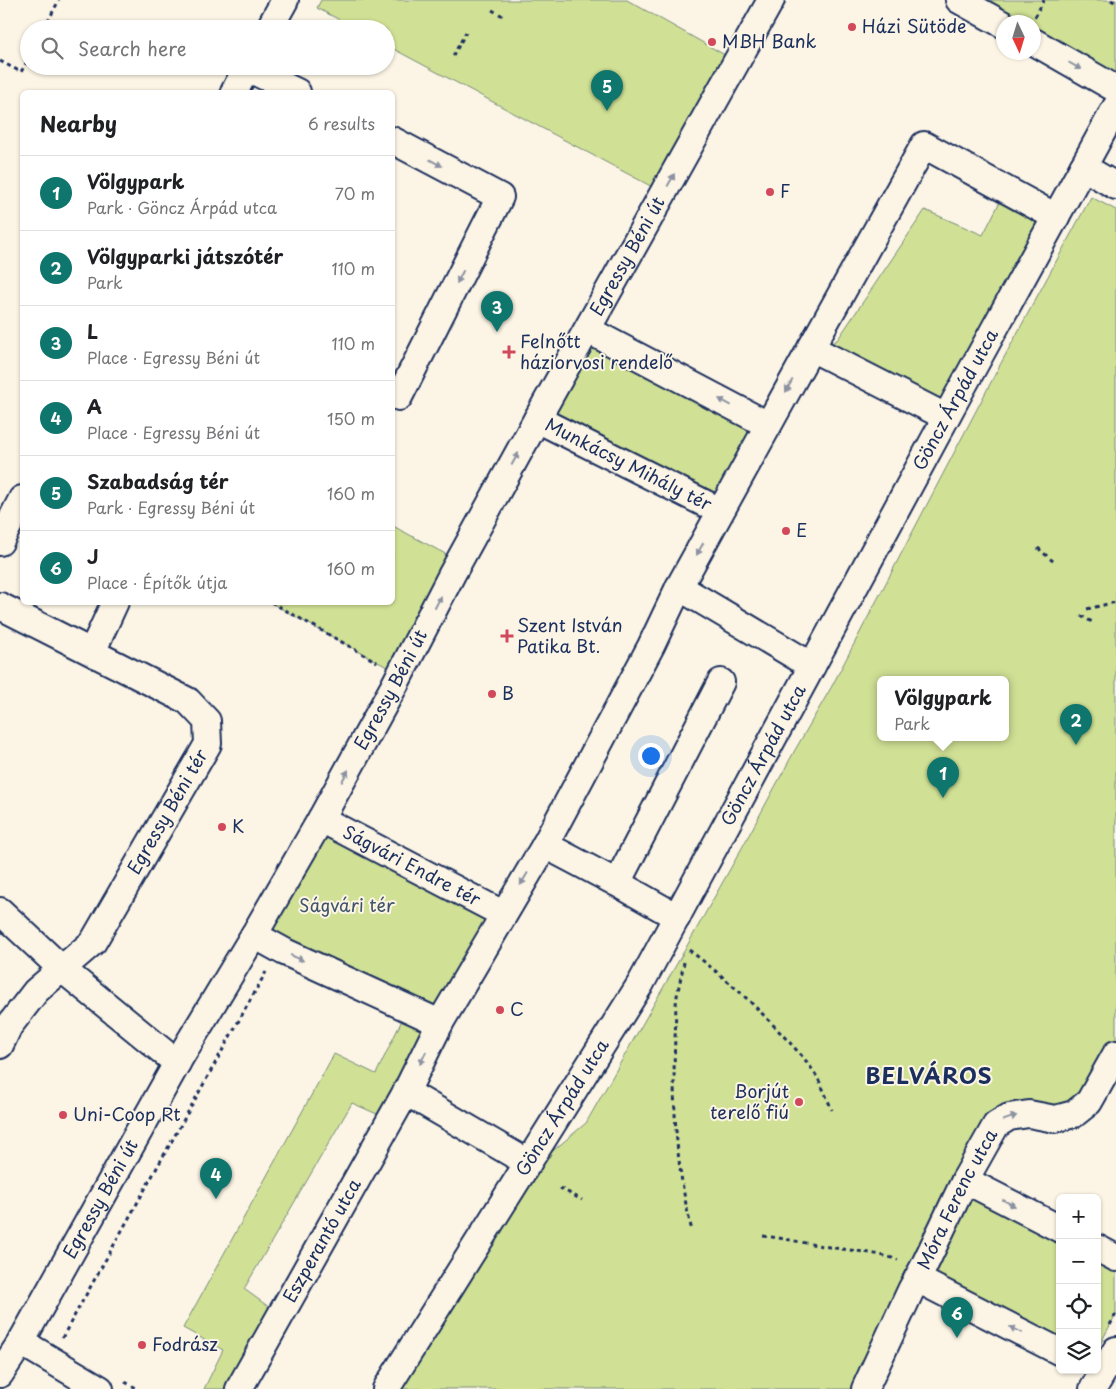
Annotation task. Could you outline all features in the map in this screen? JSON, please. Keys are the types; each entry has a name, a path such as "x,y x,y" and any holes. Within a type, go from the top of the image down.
{"street":[{"path":"274,20 285,0"},
{"name":"Egressy Béni út","path":"0,1374 21,1342 177,1063 321,819 537,419 771,0"},
{"path":"959,0 996,21"},
{"path":"1041,46 1116,90"},
{"path":"235,90 243,75"},
{"path":"263,75 293,90"},
{"name":"Göncz Árpád utca","path":"386,1389 641,983 946,417 1116,107"},
{"path":"395,142 500,197 399,398 395,396"},
{"path":"528,1163 406,1092 440,1023 545,844 720,511 924,145 1056,217"},
{"path":"1083,167 1116,186"},
{"path":"588,330 768,425"},
{"path":"811,348 946,417"},
{"name":"Munkácsy Mihály tér","path":"537,419 720,511"},
{"path":"0,542 20,503"},
{"path":"679,587 812,666"},
{"path":"92,652 114,605"},
{"name":"Egressy Béni tér","path":"0,606 188,701 207,721 208,744 93,942 36,991 9,1026 0,1045"},
{"path":"617,883 721,682"},
{"name":"Ságvári Endre tér","path":"321,819 504,914"},
{"path":"545,844 677,918"},
{"path":"0,912 62,968 177,1063"},
{"path":"254,934 279,949 440,1023"},
{"name":"Móra Ferenc utca","path":"865,1389 965,1180 996,1125 1008,1117 1029,1114 1055,1119 1074,1114 1089,1102 1116,1054"},
{"name":"Eszperantó utca","path":"239,1389 406,1092"},
{"path":"965,1180 1056,1227"},
{"path":"1101,1250 1116,1258"},
{"path":"920,1273 1056,1350"},
{"path":"21,1342 111,1384"},
{"path":"1096,1378 1116,1350"}],"path":[{"path":"49,20 59,0"},
{"path":"1036,15 1044,0"},
{"path":"1111,0 1116,3"},
{"path":"492,10 503,16"},
{"path":"453,56 466,32"},
{"path":"0,61 20,71"},
{"path":"1038,548 1054,562"},
{"path":"1087,609 1116,602"},
{"path":"276,605 379,663"},
{"path":"1081,616 1094,623"},
{"path":"59,1344 279,949"},
{"path":"687,949 718,972 746,997 792,1044 819,1080 832,1110"},
{"path":"685,959 677,996 674,1109 685,1203 692,1231"},
{"path":"560,1188 582,1200"},
{"path":"763,1236 786,1238 887,1256 920,1273"},
{"path":"111,1384 138,1389"}],"green space":[{"path":"321,0 627,0 732,59 660,191 395,50 395,20 340,20 317,8"},
{"path":"976,0 1116,0 1116,72 1114,76 1041,36 1041,15 1004,15"},
{"path":"1006,190 1056,217 946,417 820,352 838,339 925,210 983,235"},
{"path":"1091,197 1116,210 1116,1054 1098,1087 1042,1117 990,1136 965,1180 1056,1227 1056,1350 917,1279 859,1389 386,1389 529,1171 586,1123 743,846 832,686 1000,365"},
{"path":"588,330 768,425 720,511 537,419"},
{"path":"395,527 455,559 396,672 275,605 395,605"},
{"name":"Ságvári tér","path":"321,819 503,914 440,1023 254,935"},
{"path":"405,1014 428,1025 377,1114 352,1103 244,1289 273,1310 230,1389 204,1389 223,1350 183,1328 334,1054 376,1074"},
{"path":"1101,1250 1116,1258 1116,1314 1101,1342"}],"place":[{"name":"Házi Sütöde","path":"852,27"},
{"name":"MBH Bank","path":"712,42"},
{"name":"Szabadság tér","path":"607,111"},
{"name":"F","path":"770,192"},
{"name":"L","path":"497,332"},
{"name":"Felnőtt háziorvosi rendelő","path":"509,352"},
{"name":"E","path":"786,531"},
{"name":"Szent István Patika Bt.","path":"507,636"},
{"name":"B","path":"492,694"},
{"name":"Völgyparki játszótér","path":"1076,745"},
{"name":"Völgypark","path":"943,798"},
{"name":"K","path":"222,827"},
{"name":"C","path":"500,1010"},
{"name":"Borjút terelő fiú","path":"799,1102"},
{"name":"Uni-Coop Rt","path":"63,1115"},
{"name":"A","path":"216,1199"},
{"name":"J","path":"957,1338"},
{"name":"Fodrász","path":"142,1345"}],"district":[{"name":"BELVÁROS","path":"929,1076"}]}
